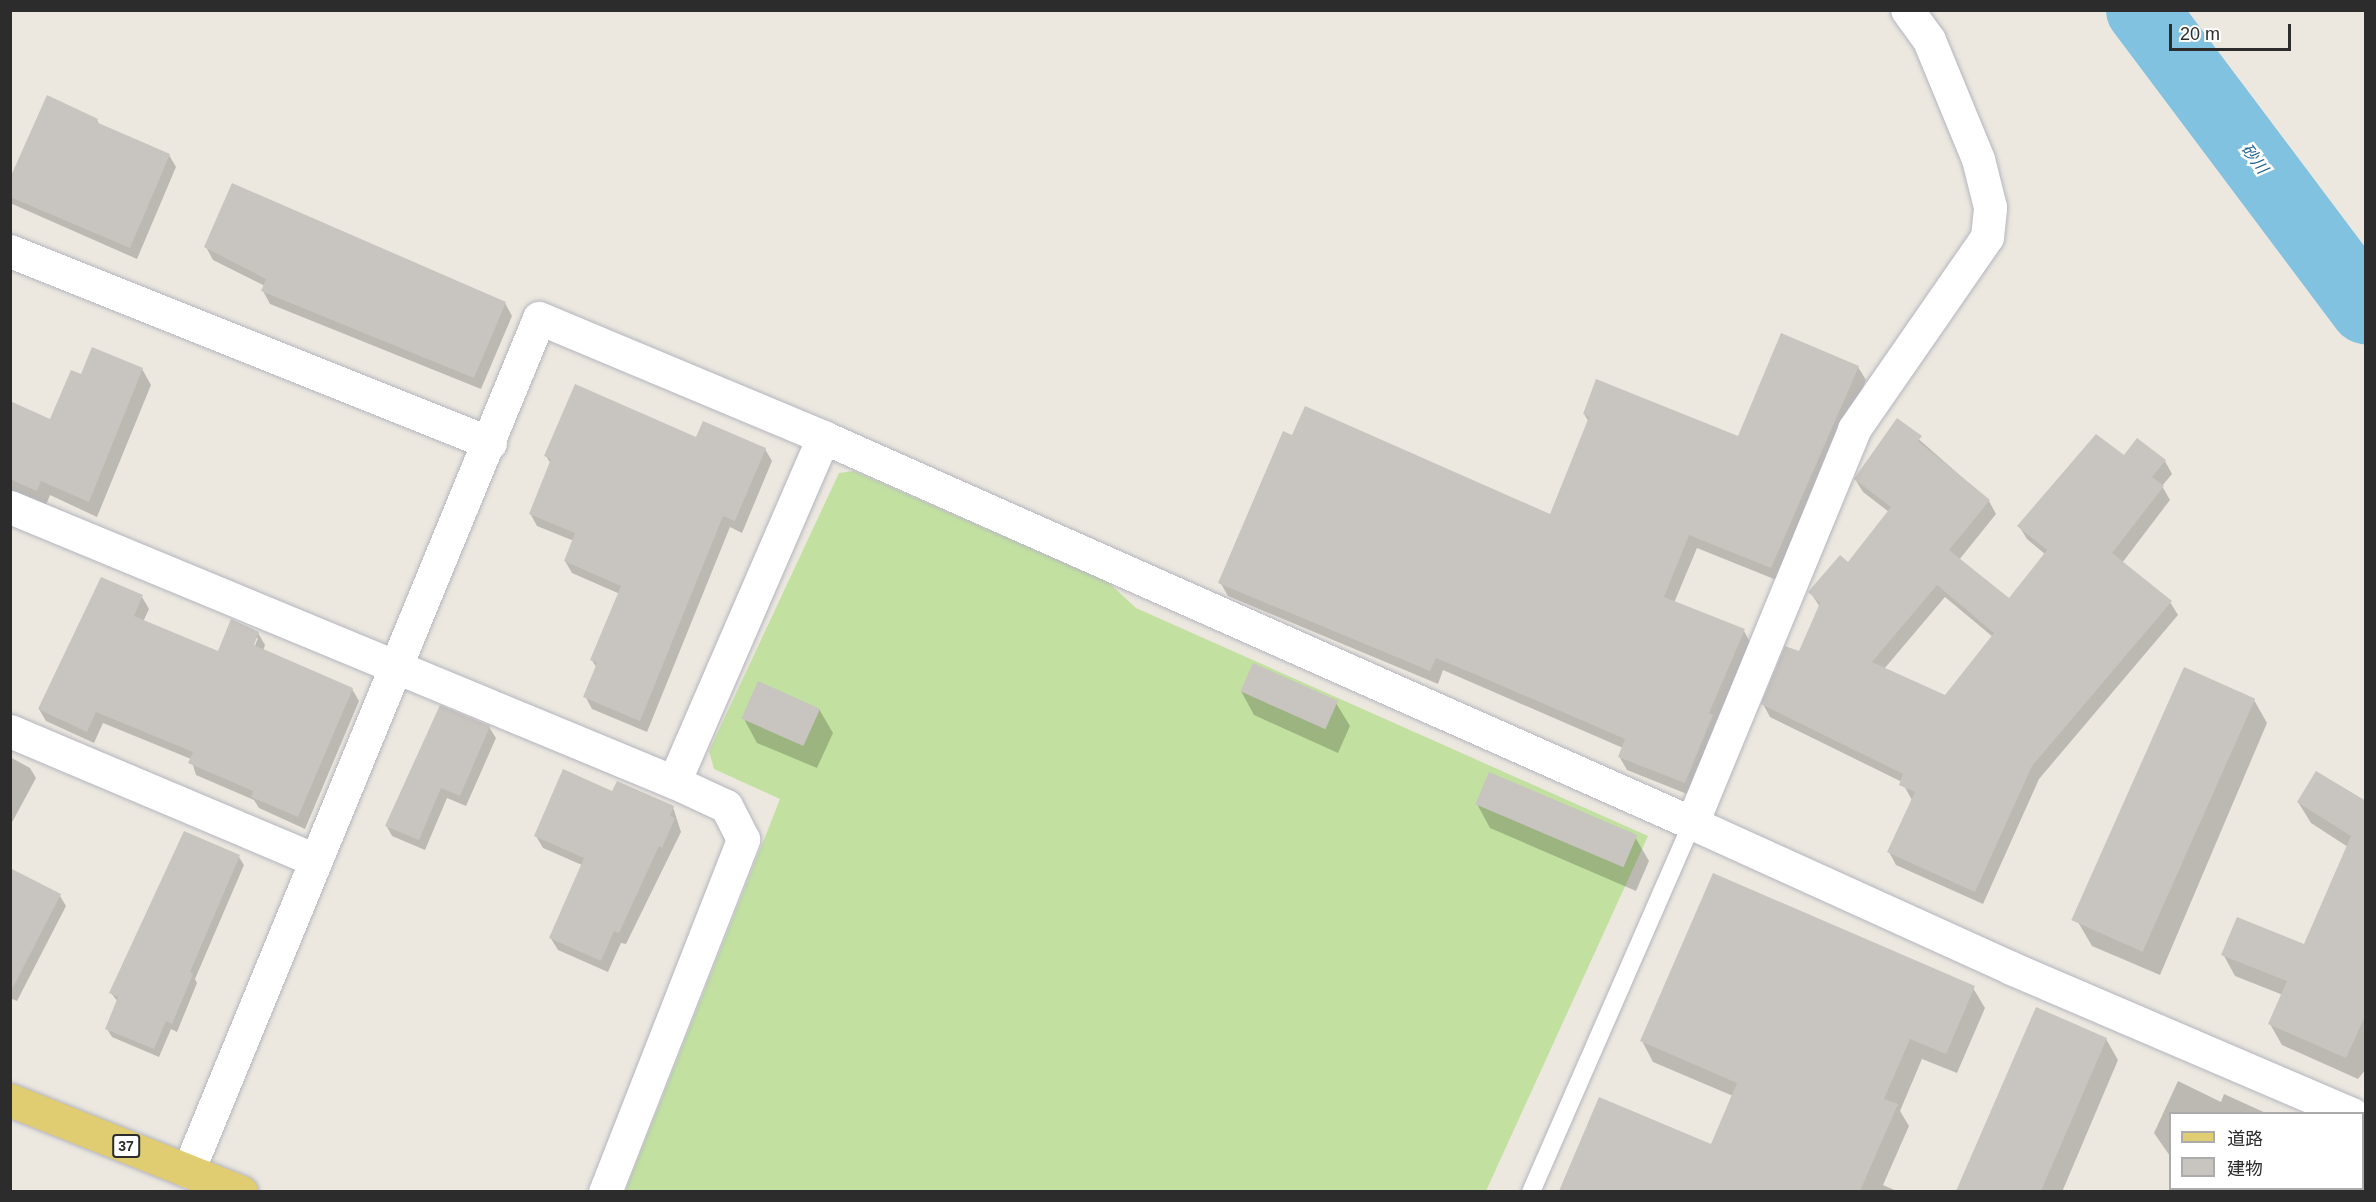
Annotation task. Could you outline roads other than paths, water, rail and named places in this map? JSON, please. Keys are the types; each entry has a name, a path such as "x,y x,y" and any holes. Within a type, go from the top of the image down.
{"main road":[{"name":"37","path":"10,1100 241,1191"}],"street":[{"path":"1692,823 1854,429 1987,237 1990,207 1978,159 1929,40 1907,10"},
{"path":"10,251 490,443"},
{"path":"189,1170 395,665 490,443 539,318 823,437 1692,823 2011,968 2350,1112"},
{"path":"674,782 823,437"},
{"path":"10,507 395,665 726,806 743,839 604,1191"},
{"path":"10,731 316,860"}],"lane":[{"path":"1532,1191 1692,823"}],"waterway":[{"name":"砂川","path":"2142,10 2366,308"}]}
